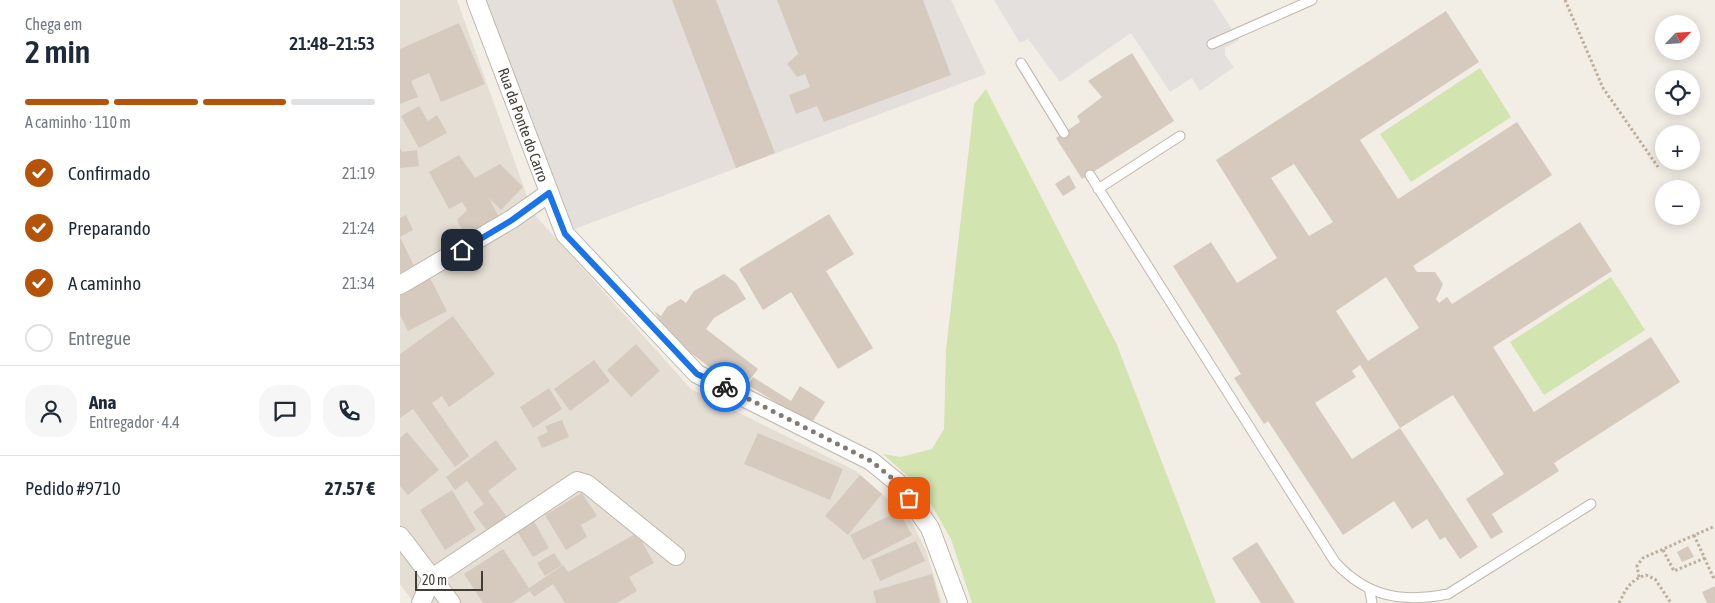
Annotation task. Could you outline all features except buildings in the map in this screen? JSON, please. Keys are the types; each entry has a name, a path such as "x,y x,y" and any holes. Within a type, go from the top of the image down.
{"street":[{"name":"Rua da Ponte do Carro","path":"476,0 565,234 697,374 871,461 898,483 930,528 958,603"},
{"path":"400,285 512,220 549,193"},
{"path":"421,603 432,578 577,481 587,484 676,556"},
{"path":"400,536 451,603"}],"lane":[{"path":"1212,44 1312,0"},
{"path":"1021,63 1064,134"},
{"path":"1098,189 1180,136"},
{"path":"1090,175 1335,562 1357,584 1370,592 1413,602 1430,600 1448,594 1591,504"},
{"path":"1370,592 1372,603"}],"path":[{"path":"1565,0 1603,88 1655,163"},
{"path":"1639,577 1637,566 1643,558 1715,526"},
{"path":"1694,535 1714,579"},
{"path":"1663,549 1674,571 1704,558"},
{"path":"1619,603 1627,587 1639,577 1646,575 1656,579 1671,603"}],"shaded area":[{"path":"400,0 457,0 533,213 691,389 856,471 910,519 926,551 942,603 414,603 400,584"},
{"path":"486,0 951,0 986,74 572,230"},
{"path":"994,0 1213,0 1239,40 1225,48 1225,55 1234,67 1200,91 1192,78 1170,92 1131,33 1060,82 1028,39 1020,43"}],"green space":[{"path":"1480,68 1511,117 1411,182 1380,134"},
{"path":"986,89 1117,345 1216,603 972,603 951,539 923,490 883,454 901,457 932,449 944,429 946,350 974,104"},
{"path":"1611,277 1645,330 1544,395 1510,342"}],"way so far":[{"path":"725,387 871,461 898,483 909,498"}],"route":[{"path":"462,250 512,220 549,193 565,234 697,374 725,387"}]}
